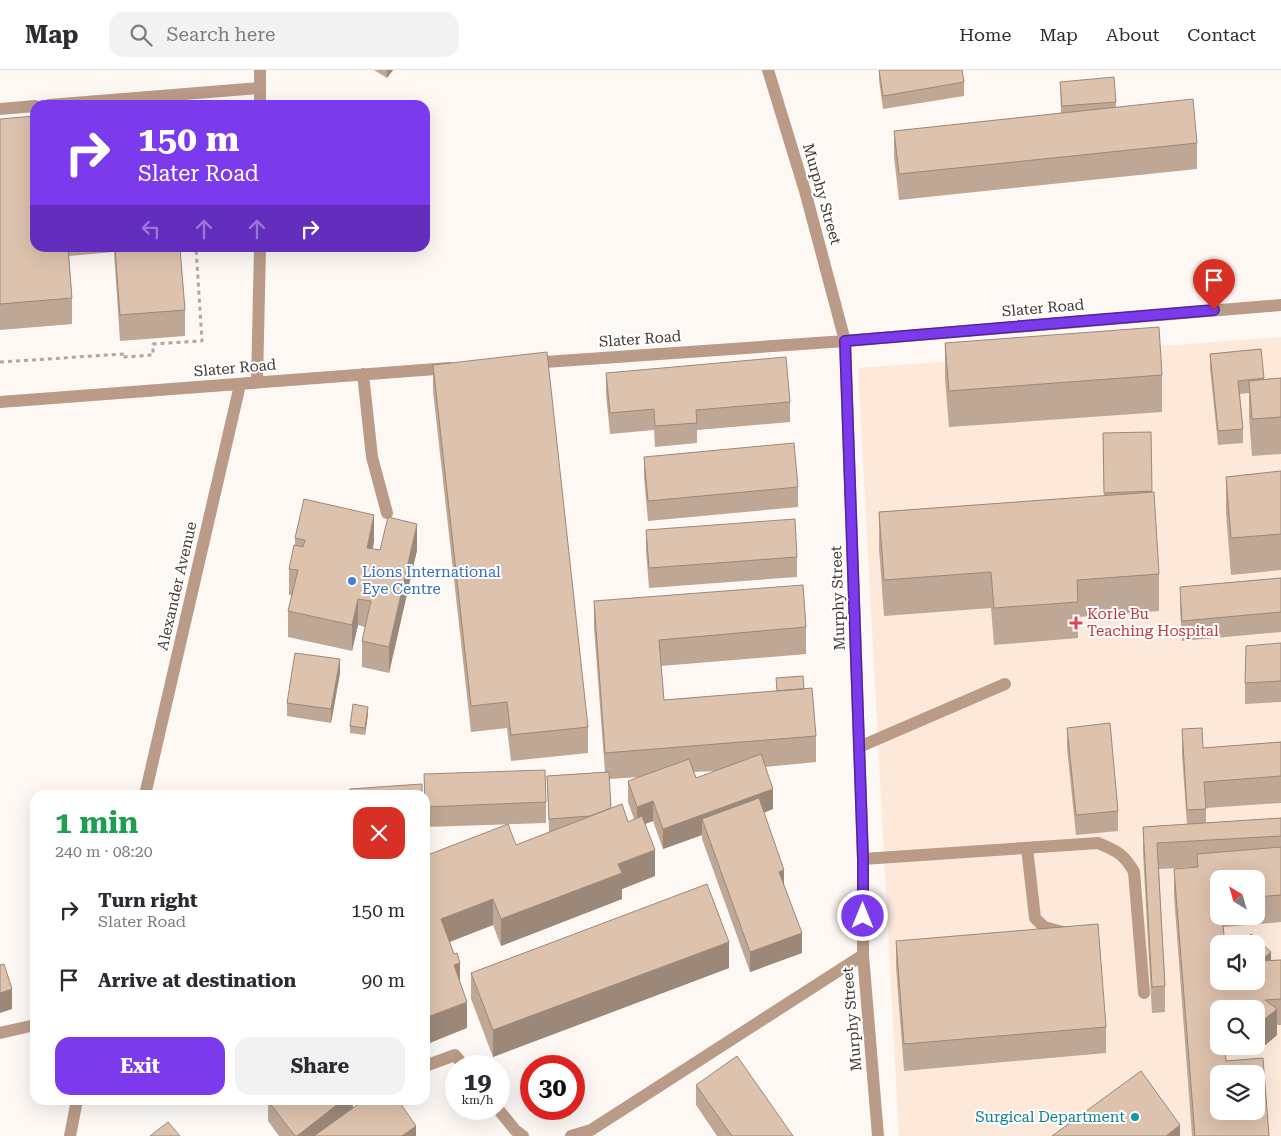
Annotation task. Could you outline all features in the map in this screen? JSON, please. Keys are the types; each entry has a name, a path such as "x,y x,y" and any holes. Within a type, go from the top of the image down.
{"street":[{"path":"260,70 260,100"},
{"name":"Murphy Street","path":"768,70 805,191 845,341 863,859 863,955 878,1136"},
{"path":"111,100 260,88"},
{"path":"0,109 30,106"},
{"path":"257,382 260,252"},
{"name":"Slater Road","path":"520,363 845,341 1281,305"},
{"name":"Slater Road","path":"0,402 461,367"},
{"path":"363,374 372,457 387,513"},
{"name":"Alexander Avenue","path":"146,790 240,384"},
{"path":"859,747 1005,684"},
{"path":"863,859 1098,843 1125,856 1134,872 1144,992"},
{"path":"1027,848 1035,918 1044,927 1061,932 1076,931"},
{"path":"571,1136 591,1130 863,955"},
{"path":"0,1033 30,1026"},
{"path":"430,1064 445,1059"},
{"path":"70,1136 77,1105"},
{"path":"507,1120 515,1130 524,1136"}],"path":[{"path":"0,362 124,354 124,357 153,355 153,344 202,341 196,252"}],"shaded area":[{"name":"Korle Bu Teaching Hospital","path":"1281,337 1281,1136 899,1136 858,368"}],"building":[{"path":"879,70 962,70 964,82 883,96"},
{"path":"1114,77 1116,102 1062,106 1060,82"},
{"path":"1193,99 1197,143 899,174 894,131"},
{"path":"30,116 30,252 68,252 72,298 0,304 0,119"},
{"path":"115,252 180,252 185,310 120,315"},
{"path":"1159,327 1162,375 949,391 945,343"},
{"path":"1261,349 1264,378 1238,381 1243,429 1218,431 1210,354"},
{"path":"547,352 588,727 511,735 507,702 471,706 433,365"},
{"path":"786,357 790,402 696,410 697,423 655,426 654,409 610,413 606,373"},
{"path":"1281,378 1281,417 1252,419 1249,381"},
{"path":"1151,432 1152,491 1104,493 1103,433"},
{"path":"794,443 798,487 648,501 644,457"},
{"path":"1281,471 1281,534 1231,538 1226,477"},
{"path":"1154,492 1159,574 1077,580 1078,602 994,608 991,572 884,580 879,512"},
{"path":"304,499 374,515 367,548 380,550 388,517 417,524 389,647 362,641 371,601 358,599 352,625 288,611 298,570 289,569 294,545 303,547 305,540 295,538"},
{"path":"795,519 797,557 649,568 646,530"},
{"path":"1281,578 1281,612 1182,621 1180,587"},
{"path":"803,585 806,627 659,640 664,700 812,688 816,736 605,753 594,601"},
{"path":"1281,643 1281,681 1245,683 1246,646"},
{"path":"295,653 340,659 331,709 287,703"},
{"path":"803,676 804,689 777,691 776,678"},
{"path":"353,704 368,707 365,728 350,726"},
{"path":"1110,723 1118,811 1076,815 1067,728"},
{"path":"1202,728 1203,748 1281,742 1281,776 1204,782 1206,809 1187,810 1182,729"},
{"path":"761,754 773,789 663,829 653,801 637,807 628,781 689,759 696,778"},
{"path":"545,770 546,802 430,807 430,790 424,790 424,774"},
{"path":"609,772 611,808 590,816 549,819 547,776"},
{"path":"422,784 422,790 350,789"},
{"path":"759,798 784,870 779,872 802,933 750,952 702,819"},
{"path":"622,804 628,822 642,816 655,850 618,864 622,873 501,919 493,899 441,919 454,954 457,953 460,963 454,965 467,1002 430,1016 430,854 508,824 516,845"},
{"path":"1281,818 1281,836 1157,843 1165,986 1152,987 1143,827"},
{"path":"1281,847 1281,895 1265,896 1265,870 1210,870 1210,925 1223,925 1224,935 1210,935 1210,990 1265,990 1265,961 1281,960 1281,999 1210,1000 1210,1055 1226,1055 1226,1061 1263,1058 1264,1065 1210,1065 1210,1120 1265,1120 1265,1084 1269,1136 1195,1136 1174,869 1198,867 1197,854"},
{"path":"707,884 729,942 493,1030 471,973"},
{"path":"1098,924 1106,1027 904,1044 896,941"},
{"path":"1265,947 1271,952 1265,957"},
{"path":"4,964 12,989 0,993 0,965"},
{"path":"1265,1000 1277,1009 1265,1019"},
{"path":"737,1056 793,1136 732,1136 696,1085"},
{"path":"1141,1071 1180,1125 1166,1136 1052,1136"},
{"path":"271,1105 337,1105 297,1136 295,1136"},
{"path":"357,1105 401,1105 416,1126 402,1136 314,1136"},
{"path":"168,1122 180,1136 150,1136"}],"place":[{"name":"Lions International Eye Centre","path":"352,581"},
{"name":"Korle Bu Teaching Hospital","path":"1076,623"},
{"name":"Surgical Department","path":"1135,1117"}],"route":[{"path":"863,916 863,859 845,341 1214,310"}]}
